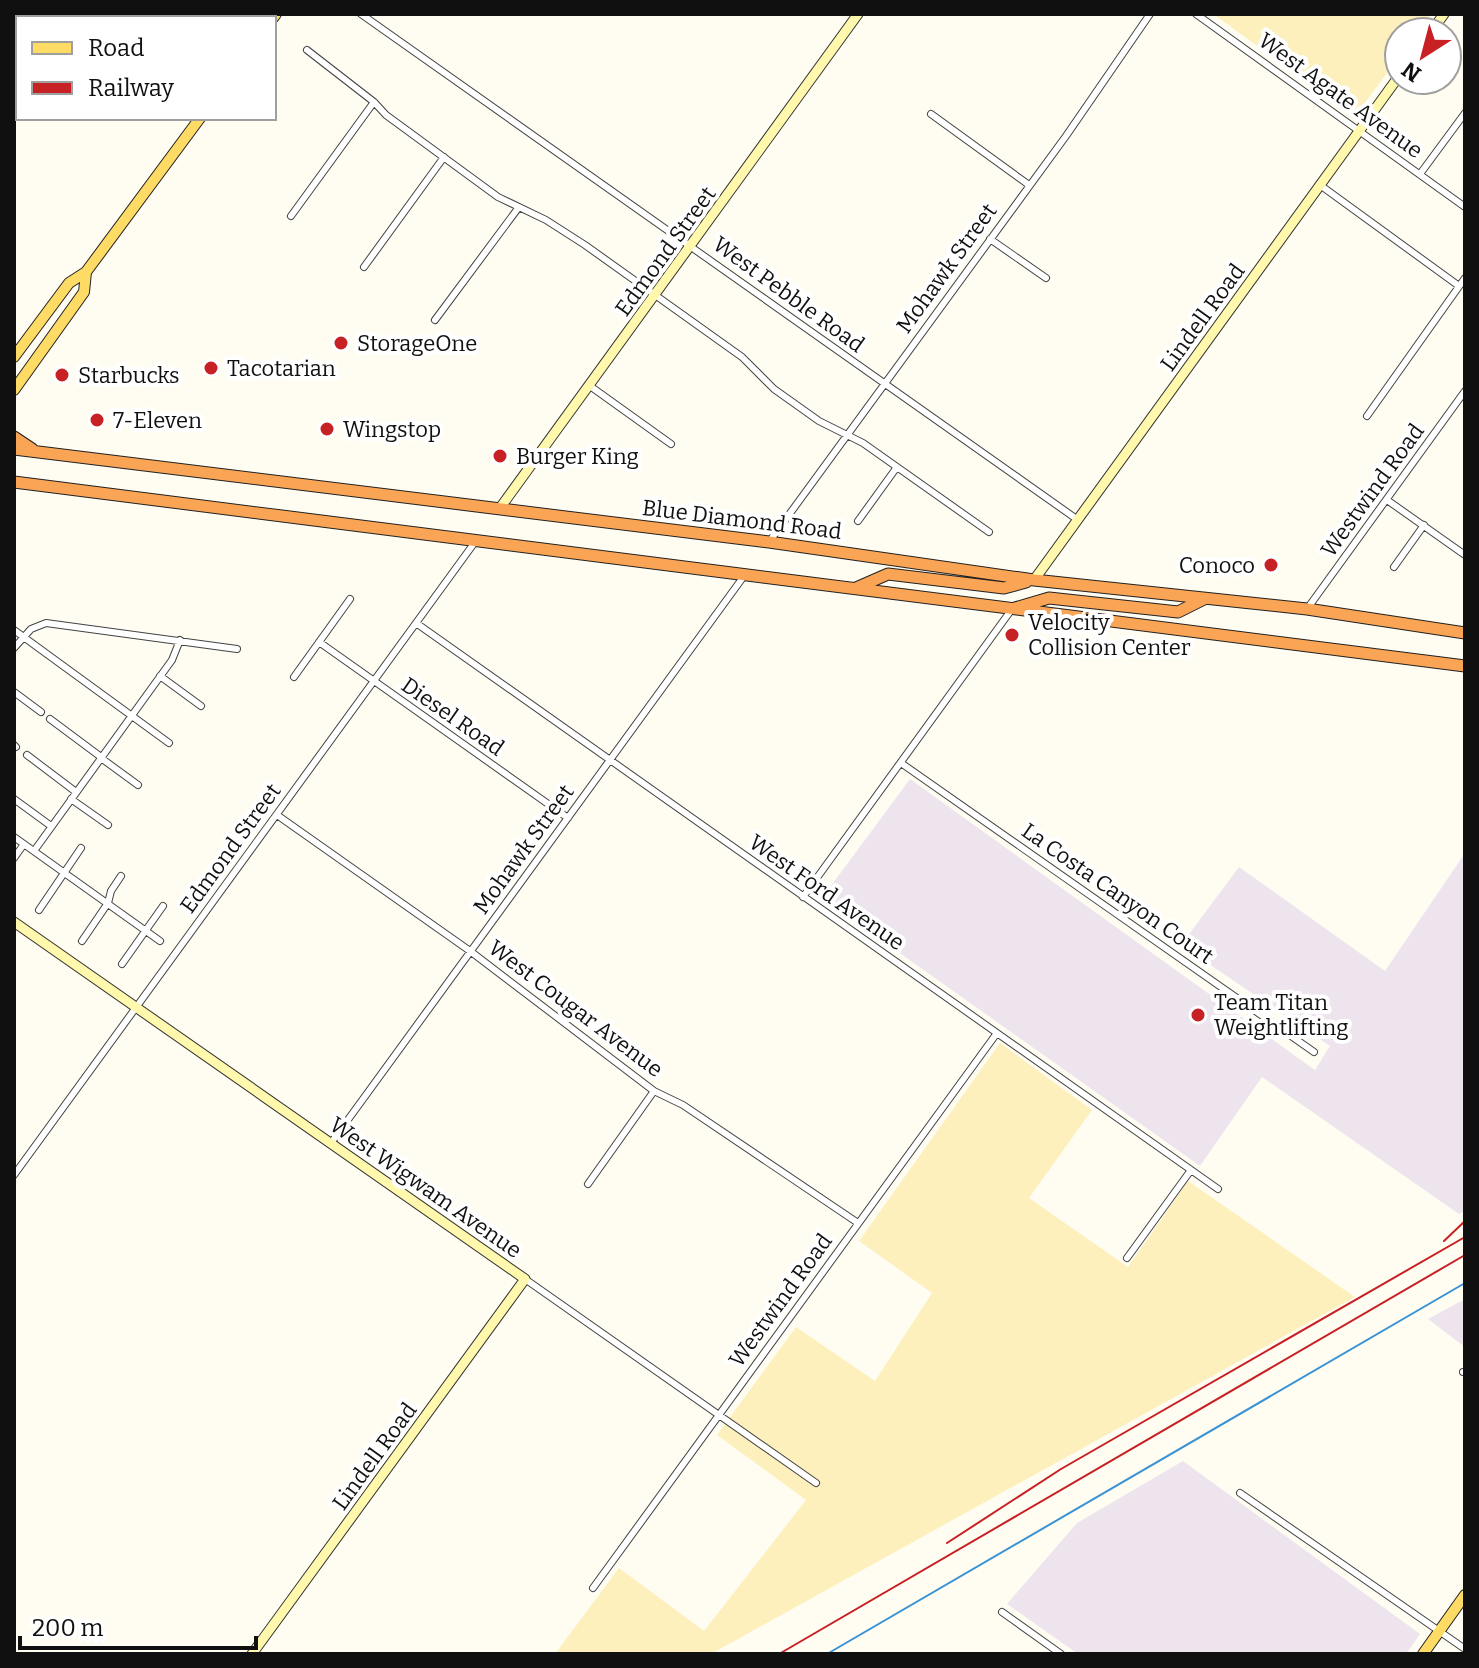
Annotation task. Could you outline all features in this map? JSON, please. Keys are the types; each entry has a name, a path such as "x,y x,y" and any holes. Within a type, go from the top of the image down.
{"highway":[{"path":"14,437 36,451"},
{"name":"Blue Diamond Road","path":"14,449 769,542 1034,580 1307,609 1465,633"},
{"path":"14,482 1465,666"},
{"path":"854,589 888,574 1004,588 1034,580"},
{"path":"1012,609 1049,598 1178,612 1205,598"}],"main road":[{"path":"16,350 69,283 86,272 199,120"},
{"path":"14,390 84,292 86,272"},
{"path":"1423,1654 1465,1595"}],"street":[{"name":"West Pebble Road","path":"361,14 1078,520"},
{"name":"Edmond Street","path":"500,508 858,14"},
{"name":"Mohawk Street","path":"769,542 1066,136 1150,14"},
{"name":"West Agate Avenue","path":"1196,14 1465,207"},
{"path":"307,50 374,102 386,115 498,197 546,220 742,357 774,389 819,421 848,435 989,532"},
{"name":"Lindell Road","path":"1034,580 1384,96"},
{"path":"291,216 374,102"},
{"path":"1420,174 1465,113"},
{"path":"931,114 1029,185"},
{"path":"364,267 444,157"},
{"path":"1320,185 1459,286"},
{"path":"435,320 519,207"},
{"path":"990,239 1046,278"},
{"path":"1367,416 1465,278"},
{"path":"590,386 671,444"},
{"name":"Westwind Road","path":"1307,609 1465,391"},
{"path":"858,521 897,467"},
{"path":"1387,500 1465,555"},
{"path":"1394,567 1424,525"},
{"name":"Edmond Street","path":"14,1175 475,542"},
{"name":"Mohawk Street","path":"331,1143 744,576"},
{"path":"294,677 350,599"},
{"path":"803,897 1012,609"},
{"path":"14,648 23,636 39,624 46,623 237,649"},
{"name":"West Ford Avenue","path":"416,623 1218,1189"},
{"path":"14,630 169,743"},
{"path":"34,851 172,660 180,640"},
{"name":"Diesel Road","path":"319,642 568,818"},
{"path":"160,676 201,706"},
{"path":"14,692 41,712"},
{"path":"50,719 138,785"},
{"path":"27,755 76,792"},
{"name":"La Costa Canyon Court","path":"901,763 1314,1052"},
{"path":"14,799 51,826"},
{"path":"71,799 108,825"},
{"name":"West Cougar Avenue","path":"277,815 470,951 654,1091 696,1114 858,1223"},
{"path":"14,837 160,941"},
{"path":"14,858 24,844"},
{"path":"39,910 81,848"},
{"path":"82,941 108,903 111,891 121,876"},
{"path":"122,964 163,906"},
{"name":"West Wigwam Avenue","path":"14,922 816,1483"},
{"name":"Westwind Road","path":"593,1588 997,1033"},
{"path":"588,1184 654,1091"},
{"path":"1127,1258 1191,1170"},
{"name":"Lindell Road","path":"252,1654 525,1279"},
{"path":"1240,1493 1465,1649"},
{"path":"1002,1612 1061,1654"}],"shaded area":[{"path":"910,779 1315,1070 1330,1046 1181,945 1239,867 1385,971 1465,853 1465,1211 1459,1214 1262,1077 1200,1166 822,898"},
{"path":"1465,1299 1465,1347 1428,1319"},
{"path":"1183,1461 1420,1634 1406,1654 1078,1654 1007,1604 1077,1523"}],"sand":[{"path":"1213,14 1431,14 1383,16 1383,78 1355,116"},
{"path":"1000,1043 1092,1110 1029,1198 1128,1267 1188,1181 1355,1297 711,1654 555,1654 619,1568 704,1631 806,1500 717,1435 796,1327 875,1381 932,1293 859,1241"}],"waterway":[{"path":"827,1654 1465,1283"}],"railway":[{"path":"1444,1241 1465,1221"},
{"path":"947,1543 1061,1469 1465,1237"},
{"path":"779,1654 1465,1255"}],"place":[{"name":"StorageOne","path":"341,343"},
{"name":"Tacotarian","path":"211,368"},
{"name":"Starbucks","path":"62,375"},
{"name":"7-Eleven","path":"97,420"},
{"name":"Wingstop","path":"327,429"},
{"name":"Burger King","path":"500,456"},
{"name":"Conoco","path":"1271,565"},
{"name":"Velocity Collision Center","path":"1012,635"},
{"name":"Team Titan Weightlifting","path":"1198,1015"}]}
